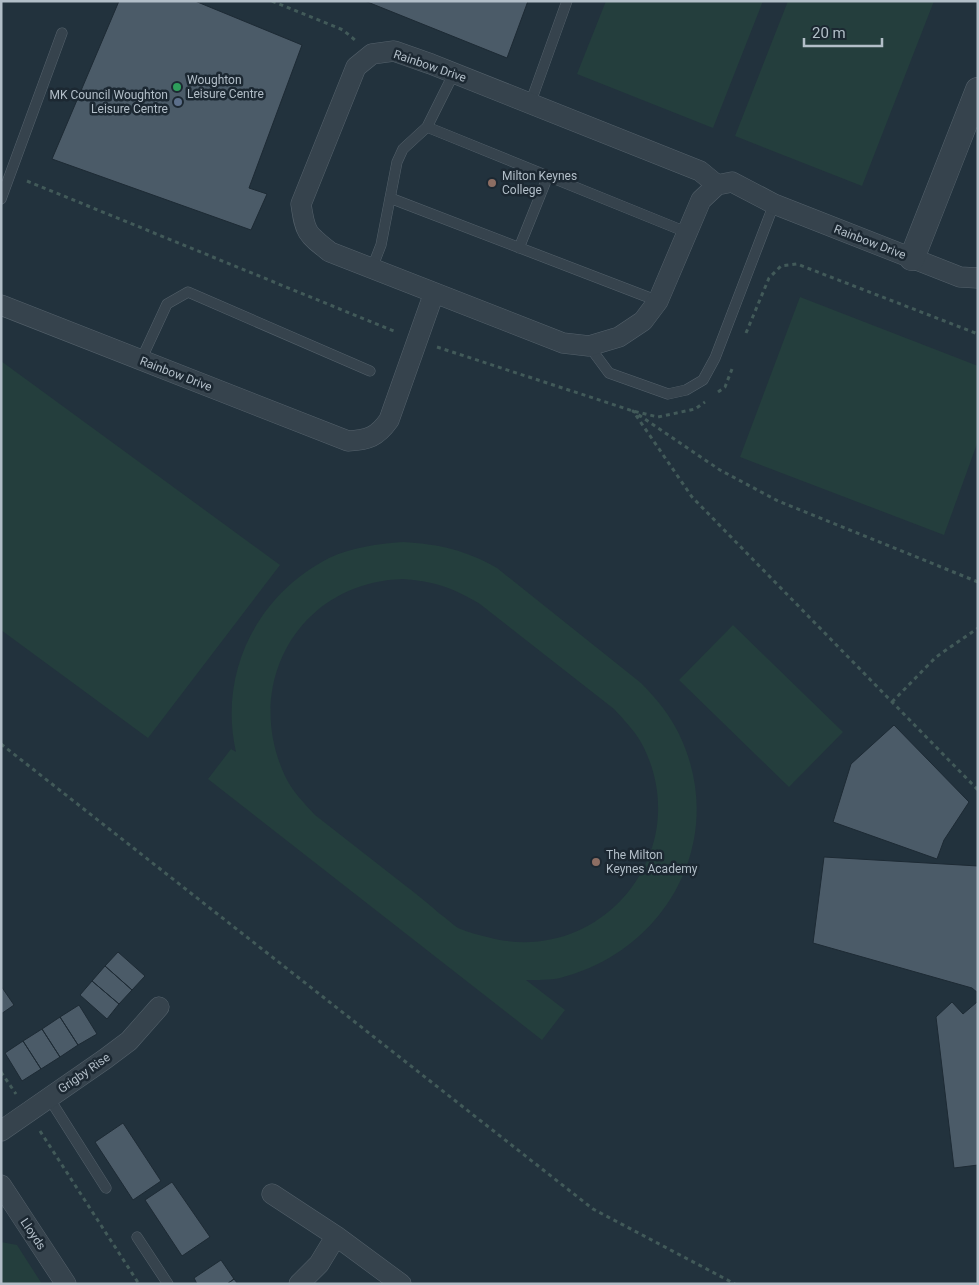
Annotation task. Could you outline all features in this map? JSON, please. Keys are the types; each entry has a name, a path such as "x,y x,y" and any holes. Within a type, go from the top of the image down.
{"street":[{"name":"Rainbow Drive","path":"372,54 394,51 700,171 717,185 732,182 774,204 912,258 978,90"},
{"path":"372,54 356,67 301,204 304,226 313,238 330,252 563,343 589,346 620,337 643,321 658,300 701,200 717,185"},
{"path":"912,258 960,276 978,278"},
{"name":"Rainbow Drive","path":"1,305 348,441 366,440 382,429 388,420 434,293"},
{"name":"Grigby Rise","path":"1,1131 129,1041 159,1007"},
{"path":"272,1194 336,1236 401,1284"},
{"name":"Lloyds","path":"4,1196 66,1284"},
{"path":"299,1284 319,1264 336,1236"}],"lane":[{"path":"530,104 567,1"},
{"path":"1,199 62,33"},
{"path":"372,268 381,245 397,162 403,149 427,127 454,74"},
{"path":"427,127 686,232"},
{"path":"519,248 548,176"},
{"path":"390,198 658,300"},
{"path":"589,346 609,373 668,394 686,390 703,380 715,358 774,204"},
{"path":"141,360 167,304 188,292 370,371"},
{"path":"48,1098 106,1188"},
{"path":"138,1237 168,1284"}],"path":[{"path":"272,1 343,30 372,54"},
{"path":"978,582 778,502 720,470 633,411 692,497 978,790"},
{"path":"892,702 936,657 978,628"},
{"path":"1,744 593,1209 735,1284"},
{"path":"1,1072 139,1284"}],"green space":[{"path":"606,1 763,1 713,128 577,74"},
{"path":"788,1 934,1 862,186 735,136"},
{"path":"800,297 978,366 978,441 944,535 740,457"},
{"path":"1,361 280,565 148,738 1,630"},
{"path":"403,542 440,546 463,552 497,568 647,689 662,707 679,734 693,773 697,812 692,849 679,884 658,916 631,943 598,964 560,978 526,980 565,1010 542,1040 208,779 231,749 236,752 232,723 233,694 239,666 249,639 263,615 282,593 304,574 329,558 356,549","holes":["403,579 443,586 480,604 614,709 634,732 644,748 657,788 657,826 647,862 627,894 600,919 566,935 528,942 487,937 458,928 315,815 295,792 285,776 273,741 271,707 276,674 289,644 309,618 335,598 366,585"]},
{"path":"733,625 843,732 789,787 679,680"},
{"path":"1,1242 17,1245 42,1284 1,1284"}],"building":[{"name":"MK Council Woughton Leisure Centre","path":"119,1 195,1 302,45 249,188 267,194 251,230 52,159"},
{"path":"365,1 528,1 507,58"},
{"path":"894,725 969,802 944,840 937,859 833,822 851,764"},
{"path":"824,857 978,866 978,993 972,988 813,943"},
{"path":"118,952 145,976 132,990 105,966"},
{"path":"105,966 132,990 119,1004 92,981"},
{"path":"92,981 119,1004 107,1019 80,995"},
{"path":"1,986 14,1005 1,1014"},
{"path":"952,1002 963,1014 978,1003 978,1165 954,1168 936,1017"},
{"path":"79,1005 97,1034 78,1045 60,1017"},
{"path":"60,1017 78,1045 60,1057 42,1029"},
{"path":"42,1029 60,1057 41,1069 23,1041"},
{"path":"23,1041 41,1069 22,1081 5,1053"},
{"path":"123,1123 161,1181 133,1200 95,1142"},
{"path":"172,1182 210,1237 182,1256 145,1200"},
{"path":"221,1260 234,1279 227,1284 197,1284 194,1278"},
{"path":"234,1279 238,1284 227,1284"}],"place":[{"name":"Woughton Leisure Centre","path":"177,87"},
{"name":"MK Council Woughton Leisure Centre","path":"178,102"},
{"name":"Milton Keynes College","path":"492,183"},
{"name":"The Milton Keynes Academy","path":"596,862"}]}
